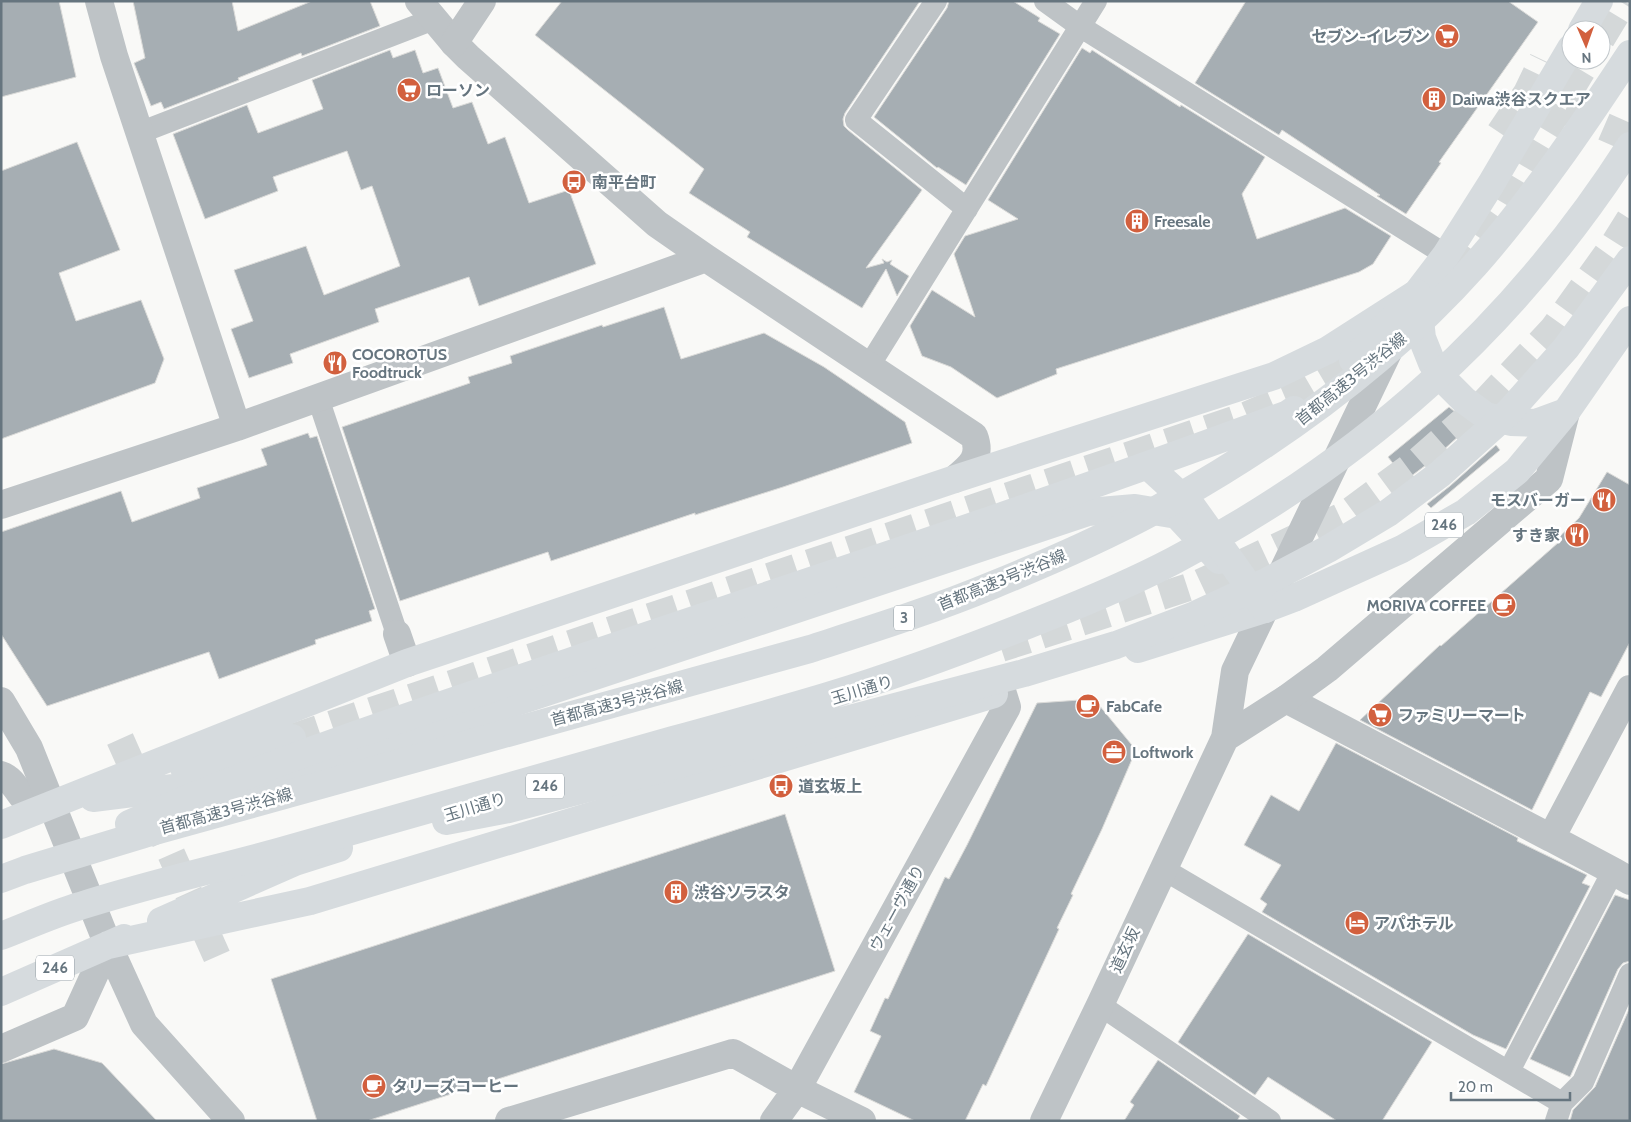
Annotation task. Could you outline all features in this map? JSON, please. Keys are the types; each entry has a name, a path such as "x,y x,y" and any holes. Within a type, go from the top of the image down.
{"highway":[{"path":"1588,20 1599,1"},
{"name":"首都高速3号渋谷線","path":"13,875 144,834 810,649 900,620 991,586 1077,549 1152,512 1234,466 1301,421 1366,370 1424,318 1475,265 1523,207 1576,135 1630,54"},
{"path":"13,875 194,795 350,736 980,524 1148,466 1288,414 1326,388 1417,293 1446,255 1491,184 1561,65"},
{"path":"1,936 78,906 278,852 826,697 1009,633 1092,599 1168,564 1276,501 1371,434 1414,399 1459,357 1515,298 1566,236 1630,146"},
{"path":"278,852 509,809 1024,673 1116,645 1195,615 1264,583 1328,549 1388,512 1440,474 1508,413 1566,348 1630,260"},
{"path":"1417,293 1422,338 1432,363 1448,384 1464,400 1486,416 1511,422 1536,423 1566,412"},
{"path":"1,825 407,663 955,479 1274,376 1328,350 1417,293"},
{"name":"246","path":"108,945 310,901 1002,691 1265,609 1294,598 1402,549 1466,512 1517,471 1566,412 1630,320"},
{"path":"1148,466 1191,505 1265,609"},
{"path":"52,804 309,770 1088,512 1135,508 1177,515 1265,609"},
{"name":"玉川通り","path":"1,992 296,862 991,651"},
{"path":"52,804 292,738"}],"street":[{"path":"99,1 114,56 237,427"},
{"path":"454,43 482,1"},
{"path":"427,10 454,43 658,224 974,436 977,444 976,455 970,466 955,479"},
{"path":"1,505 237,427 706,258"},
{"path":"1225,738 1234,671 1417,293"},
{"path":"1225,738 1286,699 1326,669 1549,479 1566,412"},
{"path":"397,634 407,663"},
{"path":"1551,838 1630,689"},
{"name":"ウェーヴ通り","path":"774,1121 797,1089 1007,708 1002,691"},
{"path":"1286,699 1621,876"},
{"path":"1,701 29,748 108,945 144,1024 231,1121"},
{"name":"道玄坂","path":"1044,1121 1225,738"},
{"path":"1,775 16,785 22,797 33,804 52,804"},
{"path":"1,1049 75,1017 108,945"},
{"path":"509,1121 733,1053 797,1089 862,1121"}],"lane":[{"path":"936,1 856,120 967,209"},
{"path":"1045,1 1082,27 1446,255"},
{"path":"868,366 1082,27 1096,1"},
{"path":"140,133 427,10"},
{"path":"318,398 397,634"},
{"path":"1163,869 1509,1071 1559,1112 1583,1082 1630,974"},
{"path":"1509,1071 1621,876"},
{"path":"1100,1005 1270,1121"}],"building":[{"path":"1,1 59,1 76,77 1,97"},
{"path":"133,1 232,1 238,31 312,1 370,1 380,26 302,56 301,53 238,78 239,80 164,109 161,102 151,106 134,63 145,58"},
{"path":"562,1 920,1 845,113 843,119 844,126 848,130 922,190 866,268 884,263 882,259 887,262 892,260 890,264 909,276 897,296 886,269 862,308 747,237 750,232 689,193 704,169 535,35"},
{"path":"949,1 1013,1 1040,18 1038,21 1060,34 966,185 937,168 874,117 947,8"},
{"path":"1246,1 1508,1 1538,22 1439,162 1441,163 1406,214 1282,130 1279,135 1195,83"},
{"path":"1082,48 1090,53 1092,50 1180,107 1181,105 1265,157 1242,194 1257,239 1345,208 1391,236 1373,264 1359,272 1056,369 1057,374 997,398 951,367 922,356 910,326 932,290 975,317 954,254 965,236 1018,219 988,200"},
{"path":"390,50 393,58 415,50 423,73 438,68 453,108 472,102 488,144 505,137 529,203 569,190 596,264 479,306 469,277 375,309 379,322 290,354 293,363 249,378 231,329 253,321 234,270 306,246 324,295 400,266 372,186 361,190 347,151 273,177 278,191 205,219 173,134 247,105 258,133 323,109 312,80"},
{"path":"77,142 120,250 59,273 76,321 141,300 164,359 155,383 1,439 1,171"},
{"path":"664,307 681,359 764,333 824,367 905,422 912,443 783,487 695,515 695,513 551,561 548,552 400,601 342,427 470,383 468,377 512,363 510,356 602,325 603,327"},
{"path":"1449,407 1471,425 1430,462 1406,480 1388,457"},
{"path":"308,433 310,438 317,436 375,609 369,611 372,621 315,640 316,644 219,679 209,652 47,706 1,634 1,532 121,491 132,522 200,498 197,488 267,465 261,449"},
{"path":"1496,445 1500,450 1431,508 1427,504 1450,486"},
{"path":"1607,472 1630,485 1630,642 1601,697 1590,692 1532,810 1360,720 1440,645 1559,542 1556,540 1579,518"},
{"path":"1094,699 1136,750 1102,829 1071,894 1073,895 1057,928 1059,929 986,1086 983,1084 965,1121 915,1121 854,1092 881,1036 870,1031 885,998 888,999 945,877 949,879 967,845 1037,703"},
{"path":"1336,743 1518,838 1517,841 1587,875 1582,883 1590,886 1506,1049 1473,1035 1262,912 1267,904 1260,899 1281,865 1244,845 1271,795 1299,811"},
{"name":"渋谷ソラスタ","path":"785,814 835,971 367,1121 317,1121 271,979"},
{"path":"1615,895 1630,900 1630,961 1623,963 1618,969 1570,1077 1530,1059"},
{"path":"1248,934 1432,1042 1382,1121 1337,1121 1268,1077 1255,1095 1178,1042"},
{"path":"1630,1007 1630,1121 1570,1121 1573,1110 1595,1087"},
{"path":"54,1049 102,1063 157,1121 1,1121 1,1064"},
{"path":"1158,1060 1240,1116 1237,1121 1124,1121 1134,1105 1130,1102"}],"tunnel":[{"path":"1611,22 1624,1"},
{"path":"1500,133 1527,93 1543,60"},
{"path":"1454,271 1497,212 1582,70"},
{"path":"1527,93 1630,138"},
{"path":"1001,648 1198,584 1345,515 1417,462 1483,404 1554,328 1630,219"},
{"path":"292,738 1243,417 1301,392 1347,365 1373,345"},
{"path":"120,739 218,959"}],"place":[{"name":"セブン-イレブン","path":"1447,36"},
{"name":"ローソン","path":"409,90"},
{"name":"Daiwa渋谷スクエア","path":"1434,99"},
{"name":"南平台町","path":"574,182"},
{"name":"Freesale","path":"1137,221"},
{"name":"COCOROTUS Foodtruck","path":"335,363"},
{"name":"モスバーガー","path":"1604,500"},
{"name":"すき家","path":"1577,535"},
{"name":"MORIVA COFFEE","path":"1504,605"},
{"name":"FabCafe","path":"1088,706"},
{"name":"ファミリーマート","path":"1380,715"},
{"name":"Loftwork","path":"1114,752"},
{"name":"道玄坂上","path":"781,786"},
{"name":"渋谷ソラスタ","path":"676,892"},
{"name":"アパホテル","path":"1357,923"},
{"name":"タリーズコーヒー","path":"374,1086"}]}
